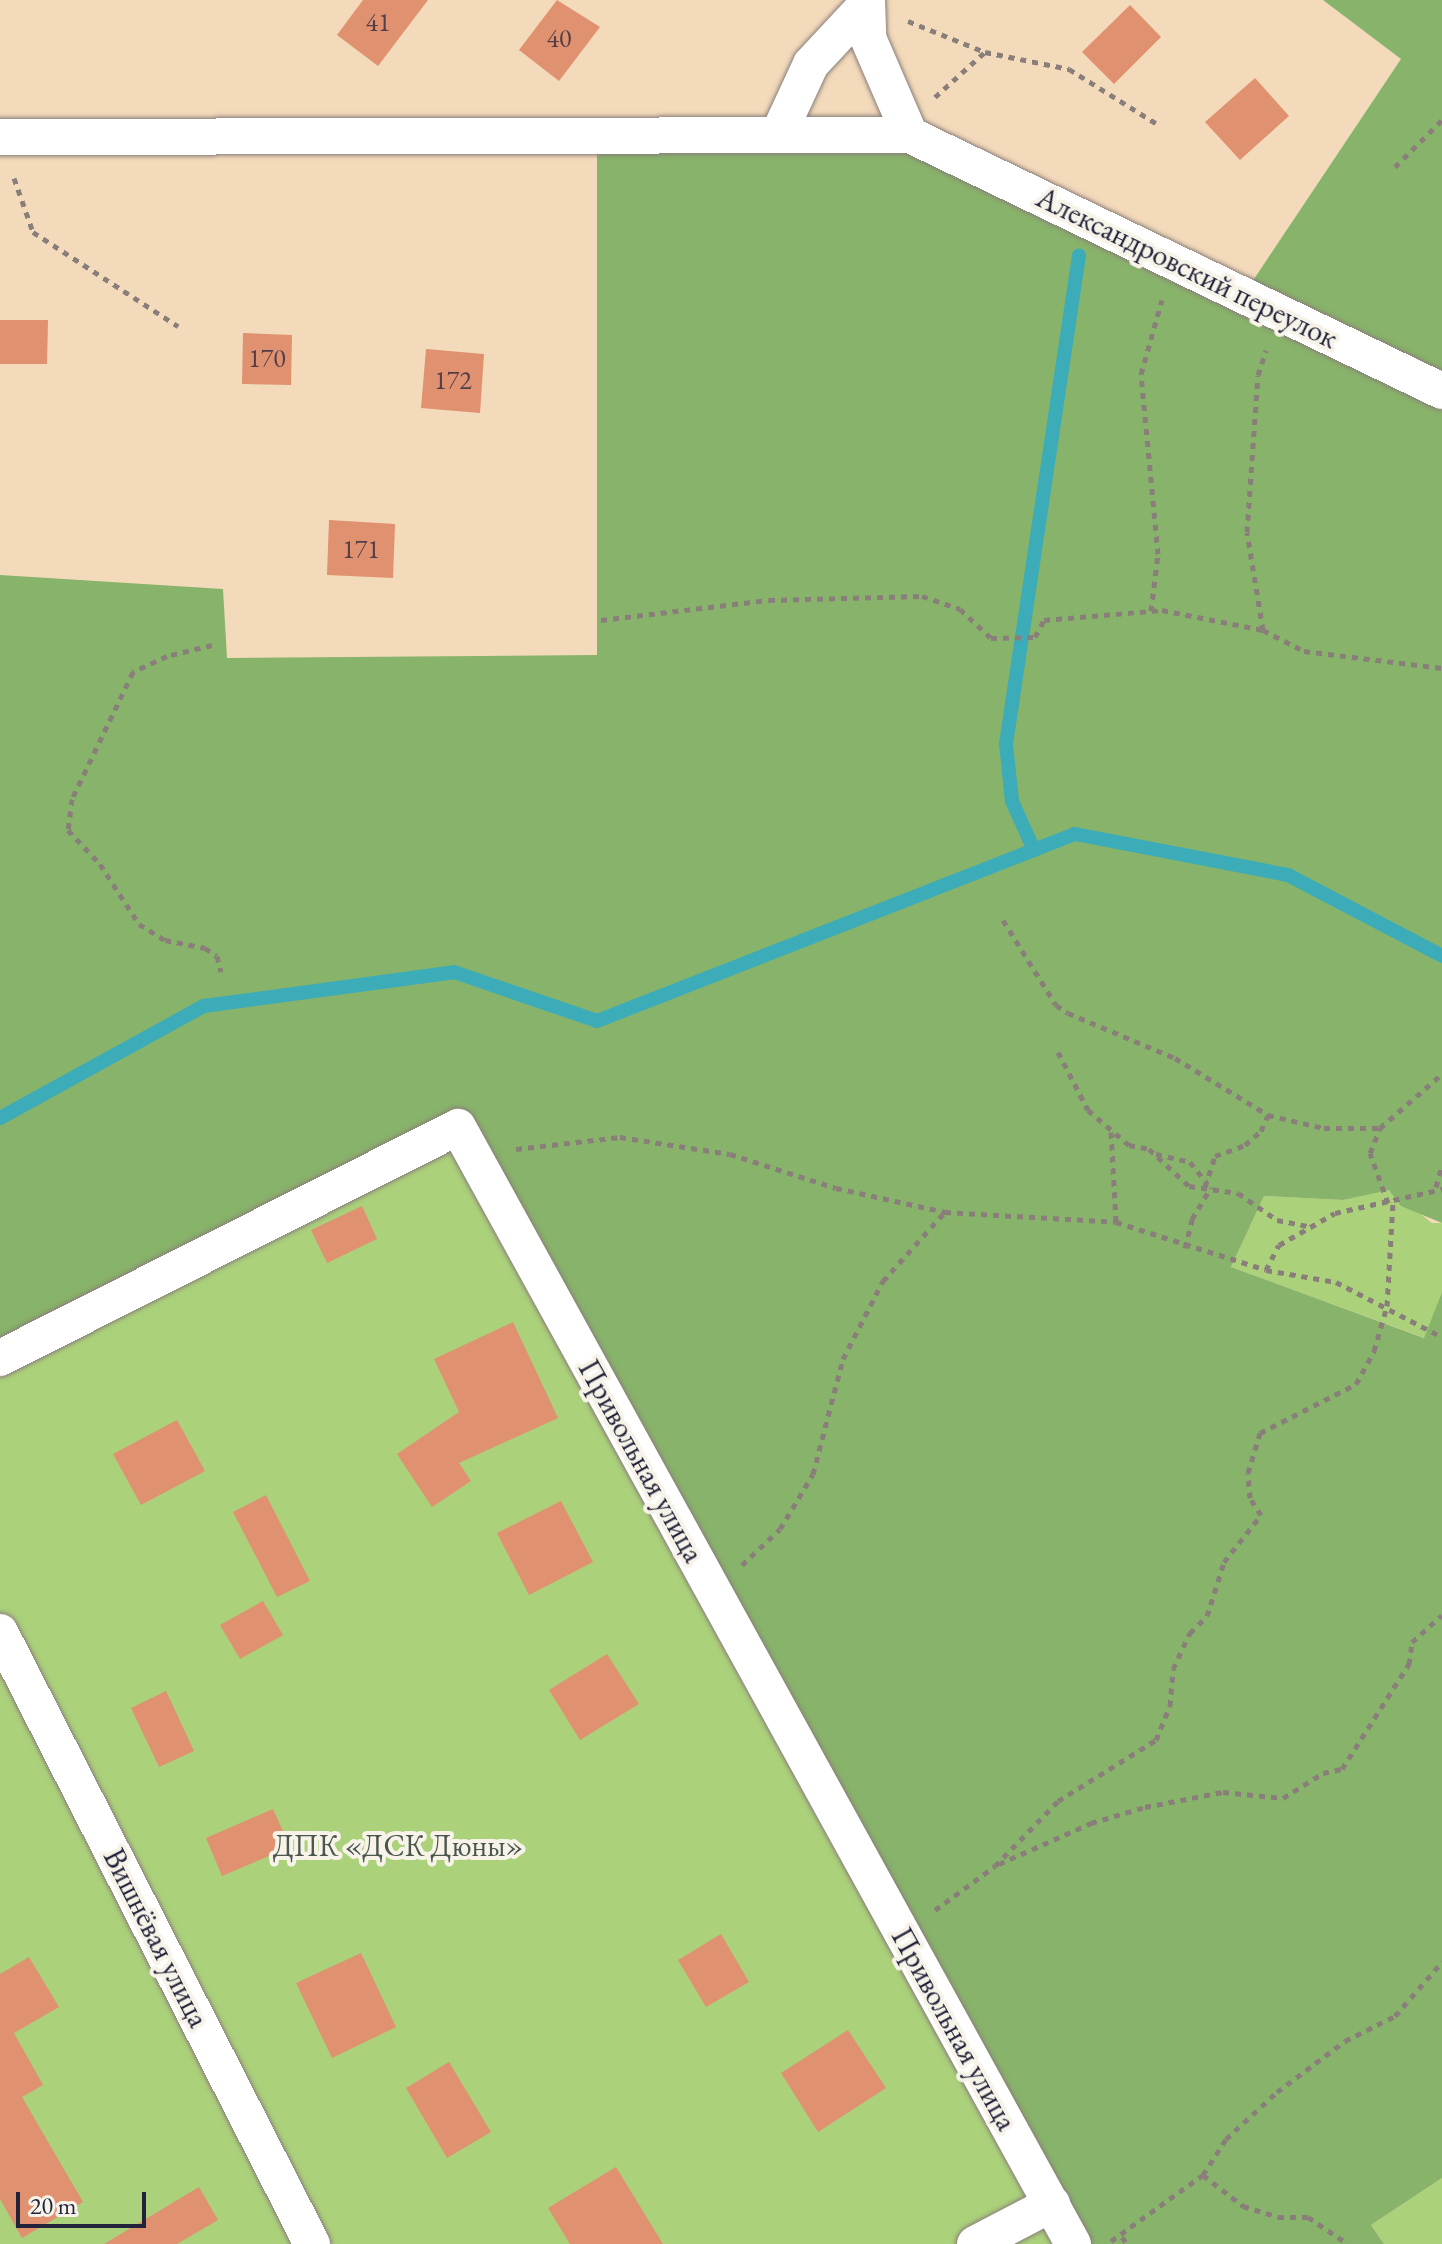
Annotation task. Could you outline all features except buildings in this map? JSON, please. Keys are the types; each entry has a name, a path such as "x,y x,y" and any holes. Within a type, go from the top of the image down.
{"street":[{"path":"5,151 778,135 916,135 868,38 867,2"},
{"path":"778,135 811,64 867,2"},
{"name":"Александровский переулок","path":"916,135 1442,391"},
{"name":"Привольная улица","path":"0,1358 458,1127 1073,2244"},
{"name":"Вишнёвая улица","path":"0,1632 312,2244"},
{"path":"975,2244 1052,2204"}],"path":[{"path":"867,2 985,52 1069,69 1159,125"},
{"path":"916,135 985,52"},
{"path":"1395,167 1442,120"},
{"path":"5,151 33,232 178,326"},
{"path":"1151,611 1158,554 1141,374 1152,325 1178,264"},
{"path":"1263,630 1247,532 1258,375 1279,311"},
{"path":"601,620 854,596 922,596 960,609 991,638 1035,637 1044,620 1151,611 1263,630 1304,651 1442,668"},
{"path":"212,645 167,656 133,672 72,799 68,830 100,864 139,924 165,940 205,948 217,956 221,972"},
{"path":"1003,920 1056,1005 1175,1058 1268,1115 1335,1130 1380,1128"},
{"path":"1058,1052 1088,1110 1111,1131 1129,1145 1190,1162 1208,1186"},
{"path":"898,1929 959,1895 995,1866 1058,1801 1156,1740 1170,1706 1173,1669 1190,1633 1207,1616 1224,1562 1261,1515 1250,1498 1248,1473 1260,1433 1356,1384 1374,1351 1387,1306 1390,1202 1370,1153 1380,1128 1442,1074"},
{"path":"1185,1248 1192,1219 1208,1186 1215,1156 1245,1145 1261,1131 1268,1115"},
{"path":"1111,1131 1116,1222"},
{"path":"512,1150 620,1137 730,1154 836,1188 945,1212 1116,1222 1185,1248 1266,1270 1336,1282 1442,1337"},
{"path":"1155,1153 1189,1186 1208,1186 1238,1193 1277,1220 1308,1226"},
{"path":"1266,1270 1279,1245 1335,1213 1439,1188 1442,1164"},
{"path":"713,1592 780,1529 813,1474 843,1359 883,1281 945,1212"},
{"path":"995,1866 1091,1823 1145,1807 1223,1792 1283,1798 1323,1773 1342,1769 1409,1664 1412,1642 1442,1615"},
{"path":"1104,2244 1122,2237 1203,2175 1226,2139 1277,2092 1345,2041 1395,2016 1442,1962"},
{"path":"1203,2175 1243,2206 1278,2217 1308,2217 1348,2244"},
{"path":"1122,2237 1127,2244"}],"green space":[{"path":"1323,0 1442,0 1442,1223 1401,1206 1389,1190 1343,1200 1264,1196 1231,1267 1424,1338 1442,1292 1442,2178 1371,2225 1384,2244 1068,2244 458,1128 0,1350 0,575 223,589 227,658 597,655 597,135 946,152 1244,294 1401,59"},
{"name":"ДПК «ДСК Дюны»","path":"458,1127 1068,2244 0,2244 0,1350"},
{"path":"1389,1189 1432,1223 1442,1223 1442,1292 1425,1338 1231,1267 1264,1196 1343,1200"},
{"path":"1442,2178 1442,2244 1384,2244 1371,2225"}],"waterway":[{"path":"1034,850 1012,801 1006,744 1079,255"},
{"path":"0,1118 204,1006 454,972 597,1021 1075,834 1288,875 1442,956"}]}
